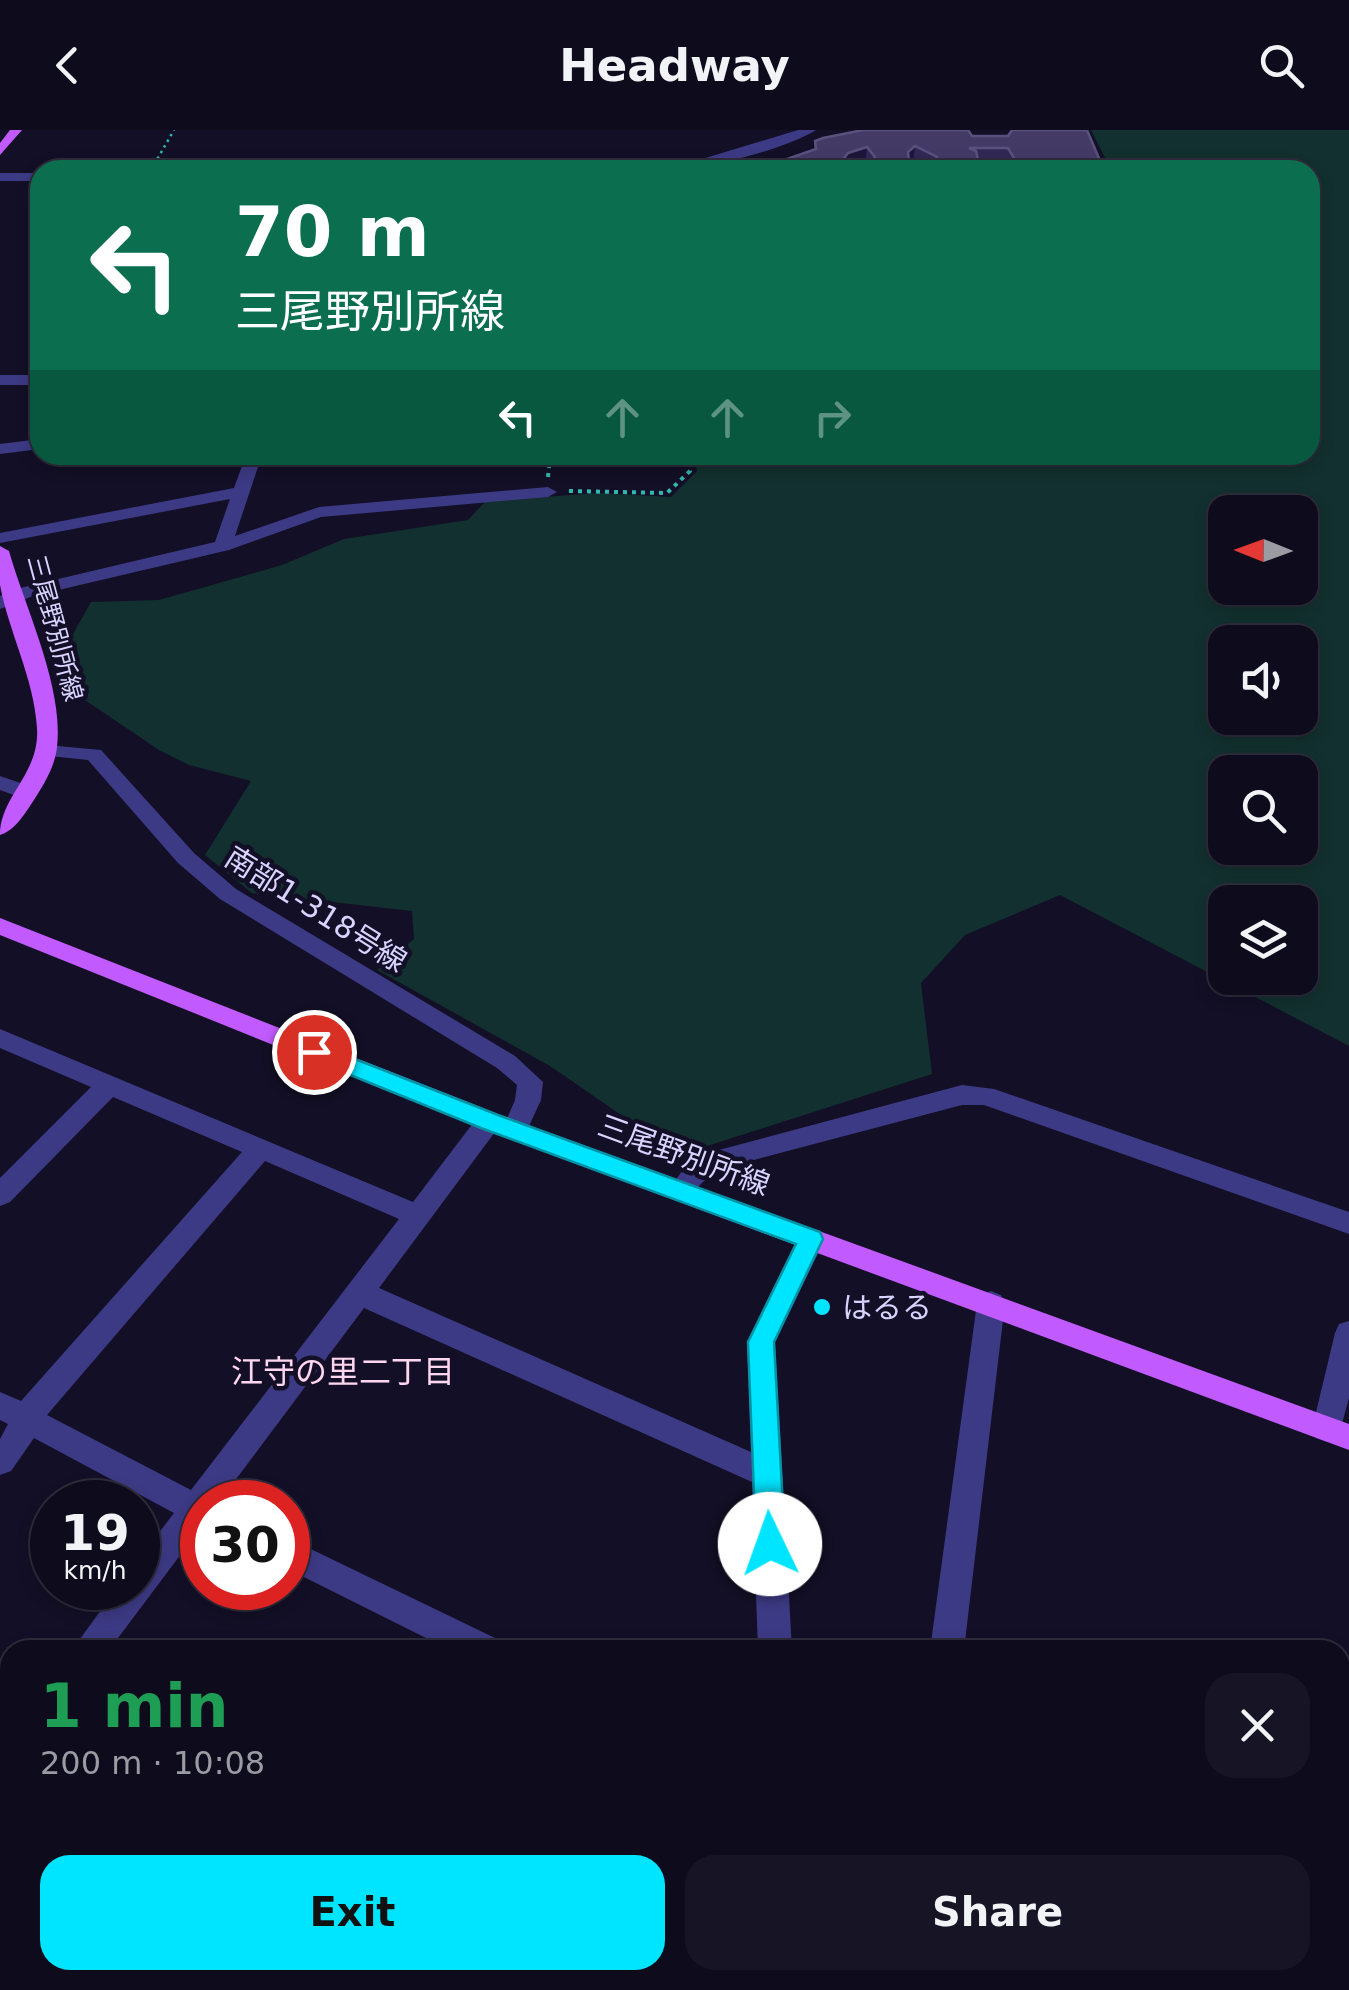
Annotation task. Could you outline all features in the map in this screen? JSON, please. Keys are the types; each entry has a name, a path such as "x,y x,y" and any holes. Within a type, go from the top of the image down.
{"main road":[{"path":"0,151 16,130"},
{"name":"三尾野別所線","path":"0,552 6,601 42,697 46,751 27,793 0,828"},
{"name":"三尾野別所線","path":"0,926 502,1126 1338,1433"}],"street":[{"path":"718,160 810,130"},
{"path":"0,176 30,176"},
{"path":"0,380 30,380"},
{"path":"0,449 30,445"},
{"path":"223,546 250,465"},
{"path":"0,538 241,492"},
{"path":"6,601 223,546 319,512 548,492"},
{"name":"南部1-318号線","path":"46,751 94,754 186,858 228,894 506,1062 530,1082 528,1100 502,1126"},
{"path":"0,784 27,793"},
{"path":"0,1038 417,1215"},
{"path":"0,1195 109,1085"},
{"path":"680,1192 694,1174 728,1157 962,1095 985,1096 1349,1223"},
{"path":"221,1480 417,1215 502,1126"},
{"path":"8,1415 259,1150"},
{"path":"775,1640 761,1342 811,1239"},
{"path":"358,1292 767,1474"},
{"path":"948,1640 991,1303"},
{"path":"1338,1433 1349,1333"},
{"path":"0,1461 20,1439 8,1415"},
{"path":"8,1415 180,1501"},
{"path":"160,1558 180,1533"},
{"path":"310,1564 465,1640"},
{"path":"104,1640 122,1610"}],"path":[{"path":"156,160 174,130"},
{"path":"548,492 666,492 690,470 689,465"}],"green space":[{"path":"1091,130 1349,130 1349,1046 1251,995 1318,995 1318,885 1208,885 1208,972 1060,895 965,935 921,983 932,1074 679,1155 550,1066 377,970 414,939 412,911 252,893 205,855 251,781 189,765 159,750 70,690 57,662 91,602 159,600 282,565 344,539 468,520 486,501 598,493 671,497 697,471 696,465 1320,465 1320,160 1106,160"}],"building":[{"path":"863,130 968,130 972,136 1008,136 1012,130 1087,130 1100,160 1015,160 1008,148 969,148 976,151 978,160 936,160 915,146 908,152 909,160 873,160 867,147 848,153 843,160 786,160 816,149 815,141"}],"place":[{"name":"はるる","path":"822,1307"}],"district":[{"name":"江守の里二丁目","path":"343,1372"}],"route":[{"path":"314,1052 811,1239 761,1342 770,1544"}]}
